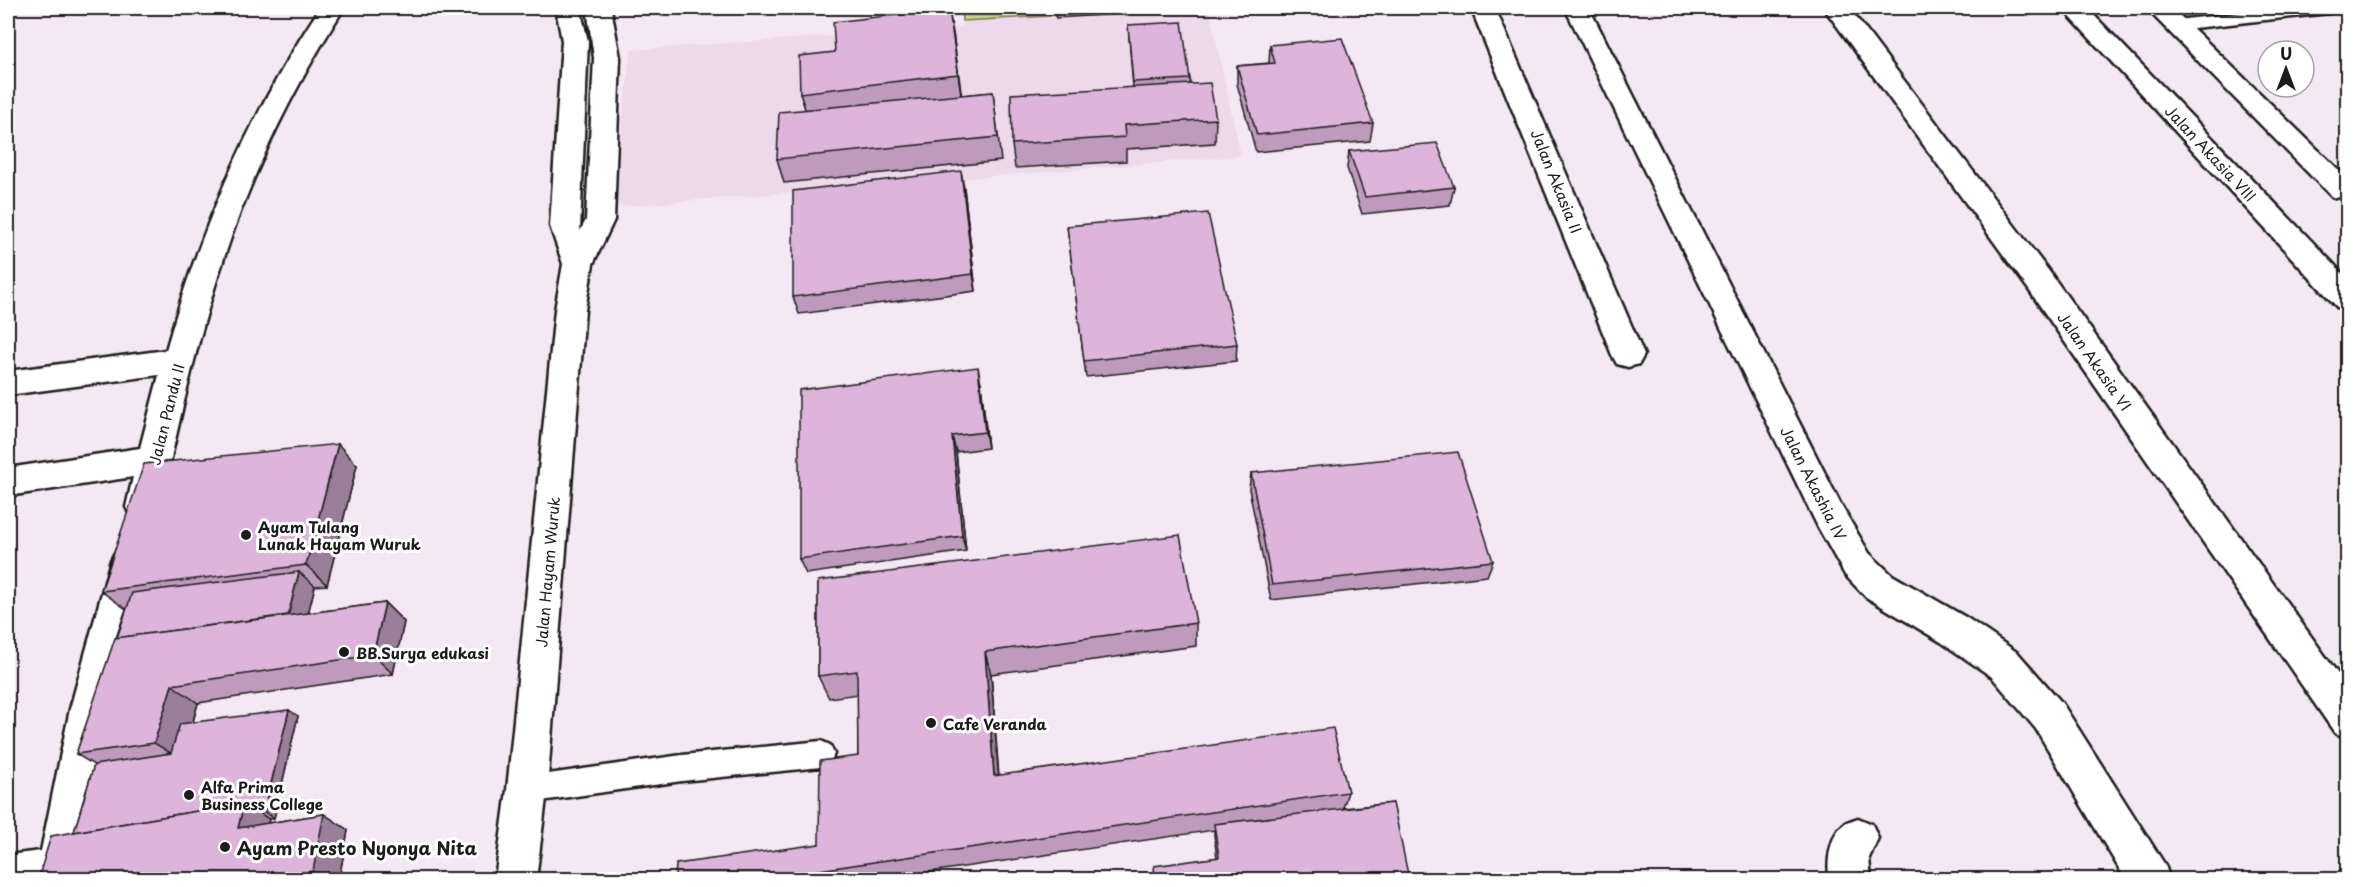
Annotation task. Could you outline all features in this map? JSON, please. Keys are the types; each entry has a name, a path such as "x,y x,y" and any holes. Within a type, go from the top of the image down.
{"street":[{"name":"Jalan Pandu II","path":"57,875 89,709 179,360 208,260 271,109 332,8"},
{"path":"568,8 575,41 564,226 578,264"},
{"name":"Jalan Hayam Wuruk","path":"515,879 527,790 570,310 578,264 600,220 608,58 599,8"},
{"name":"Jalan Akasia II","path":"1484,8 1628,355"},
{"name":"Jalan Akashia IV","path":"1577,8 1830,517 1857,564 1879,586 1954,630 2005,665 2049,716 2150,879"},
{"name":"Jalan Akasia VI","path":"1836,8 2040,282 2348,720"},
{"name":"Jalan Akasia VIII","path":"2074,8 2348,299"},
{"path":"2167,16 2345,190"},
{"path":"8,383 179,360"},
{"path":"8,482 154,460"},
{"path":"1851,879 1846,864 1848,854 1858,838"},
{"path":"8,875 57,875"}],"lane":[{"path":"2167,16 2330,8"},
{"path":"527,790 682,768 821,754"}],"shaded area":[{"path":"961,8 1209,8 1241,156 612,207 631,50 962,27"}],"green space":[{"path":"961,8 1049,8 1050,16 962,21"}],"building":[{"path":"949,9 958,74 800,93 799,56 835,52 833,22"},
{"path":"1182,22 1190,79 1133,82 1128,25"},
{"path":"1342,38 1373,123 1257,135 1237,66 1275,63 1270,45"},
{"path":"1210,83 1216,119 1124,125 1125,137 1012,144 1011,94"},
{"path":"993,92 998,137 777,159 779,112"},
{"path":"1437,143 1454,187 1365,197 1349,151"},
{"path":"961,171 973,274 793,297 793,191"},
{"path":"1208,213 1237,344 1084,361 1067,226"},
{"path":"978,367 985,432 952,436 962,536 799,559 799,390"},
{"name":"Ayam Tulang Lunak Hayam Wuruk","path":"338,444 306,565 101,591 144,464"},
{"path":"1458,452 1493,561 1272,585 1251,473"},
{"name":"Cafe Veranda","path":"1180,535 1196,623 985,652 994,776 1333,728 1348,792 813,871 813,879 675,879 676,864 819,844 820,761 858,756 857,671 818,676 818,581"},
{"path":"299,572 288,615 117,638 132,593"},
{"path":"385,603 373,655 172,685 154,743 76,754 115,638"},
{"name":"Alfa Prima Business College","path":"289,710 264,812 259,813 244,803 74,832 94,765 171,753 180,724"},
{"name":"Ayam Presto Nyonya Nita","path":"244,803 238,828 324,814 313,871 271,879 38,879 51,836"},
{"path":"1393,803 1409,879 1155,879 1154,866 1219,857 1214,824"}],"place":[{"name":"Ayam Tulang Lunak Hayam Wuruk","path":"246,535"},
{"name":"BB.Surya edukasi","path":"344,652"},
{"name":"Cafe Veranda","path":"931,723"},
{"name":"Alfa Prima Business College","path":"189,795"},
{"name":"Ayam Presto Nyonya Nita","path":"225,847"}]}
